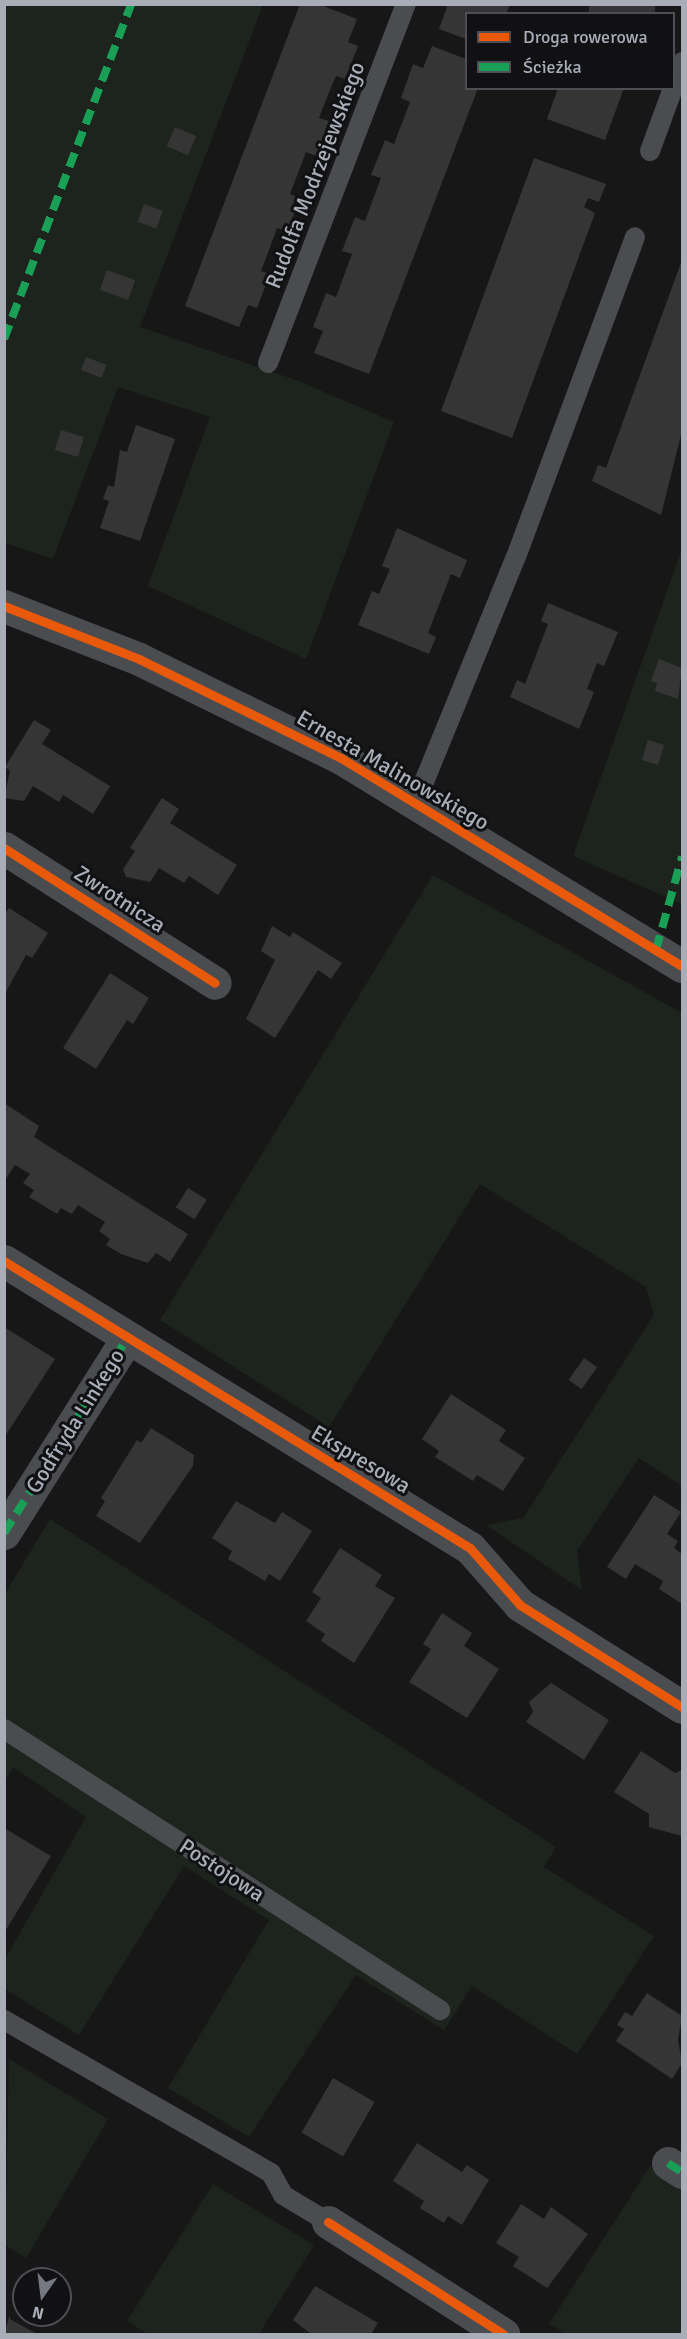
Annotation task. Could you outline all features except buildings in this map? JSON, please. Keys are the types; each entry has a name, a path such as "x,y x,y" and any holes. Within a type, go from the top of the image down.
{"street":[{"name":"Ernesta Malinowskiego","path":"4,606 218,696 341,758 682,966"},
{"name":"Zwrotnicza","path":"4,848 215,983"},
{"name":"Ekspresowa","path":"4,1261 126,1340 470,1548 520,1605 682,1707"},
{"name":"Godfryda Linkego","path":"4,1533 126,1340"},
{"path":"328,2222 503,2334"}],"lane":[{"name":"Rudolfa Modrzejewskiego","path":"268,363 406,4"},
{"path":"675,82 682,62"},
{"path":"650,151 672,90"},
{"path":"415,804 516,557 635,237"},
{"name":"Postojowa","path":"4,1729 440,2010"},
{"path":"4,2020 271,2173 282,2195 328,2222"}],"shaded area":[{"path":"5,5 263,5 140,327 296,380 394,422 306,659 148,586 210,417 118,387 53,559 5,543"},
{"path":"682,549 682,904 573,856"},
{"path":"433,875 682,1013 682,1486 639,1458 577,1551 582,1590 486,1525 523,1518 654,1315 646,1287 480,1184 329,1427 160,1320"},
{"path":"50,1519 556,1847 544,1867 654,1936 577,2054 472,1986 444,2030 356,1975 249,2137 168,2088 269,1920 184,1866 79,2035 5,1989 4,1961 86,1817 13,1767 5,1781 5,1594"},
{"path":"9,2059 108,2119 26,2258 5,2245"},
{"path":"650,2166 682,2191 682,2334 566,2334 549,2324"},
{"path":"213,2184 314,2245 259,2334 148,2334 127,2321"}],"marked path":[{"path":"4,339 131,4"},
{"path":"656,950 682,857"},
{"path":"4,1533 126,1340"},
{"path":"668,2163 682,2172"}],"cycle path":[{"path":"4,606 139,659 341,758 682,966"},
{"path":"4,848 215,983"},
{"path":"4,1261 470,1548 520,1605 682,1707"},
{"path":"328,2222 503,2334"}]}
